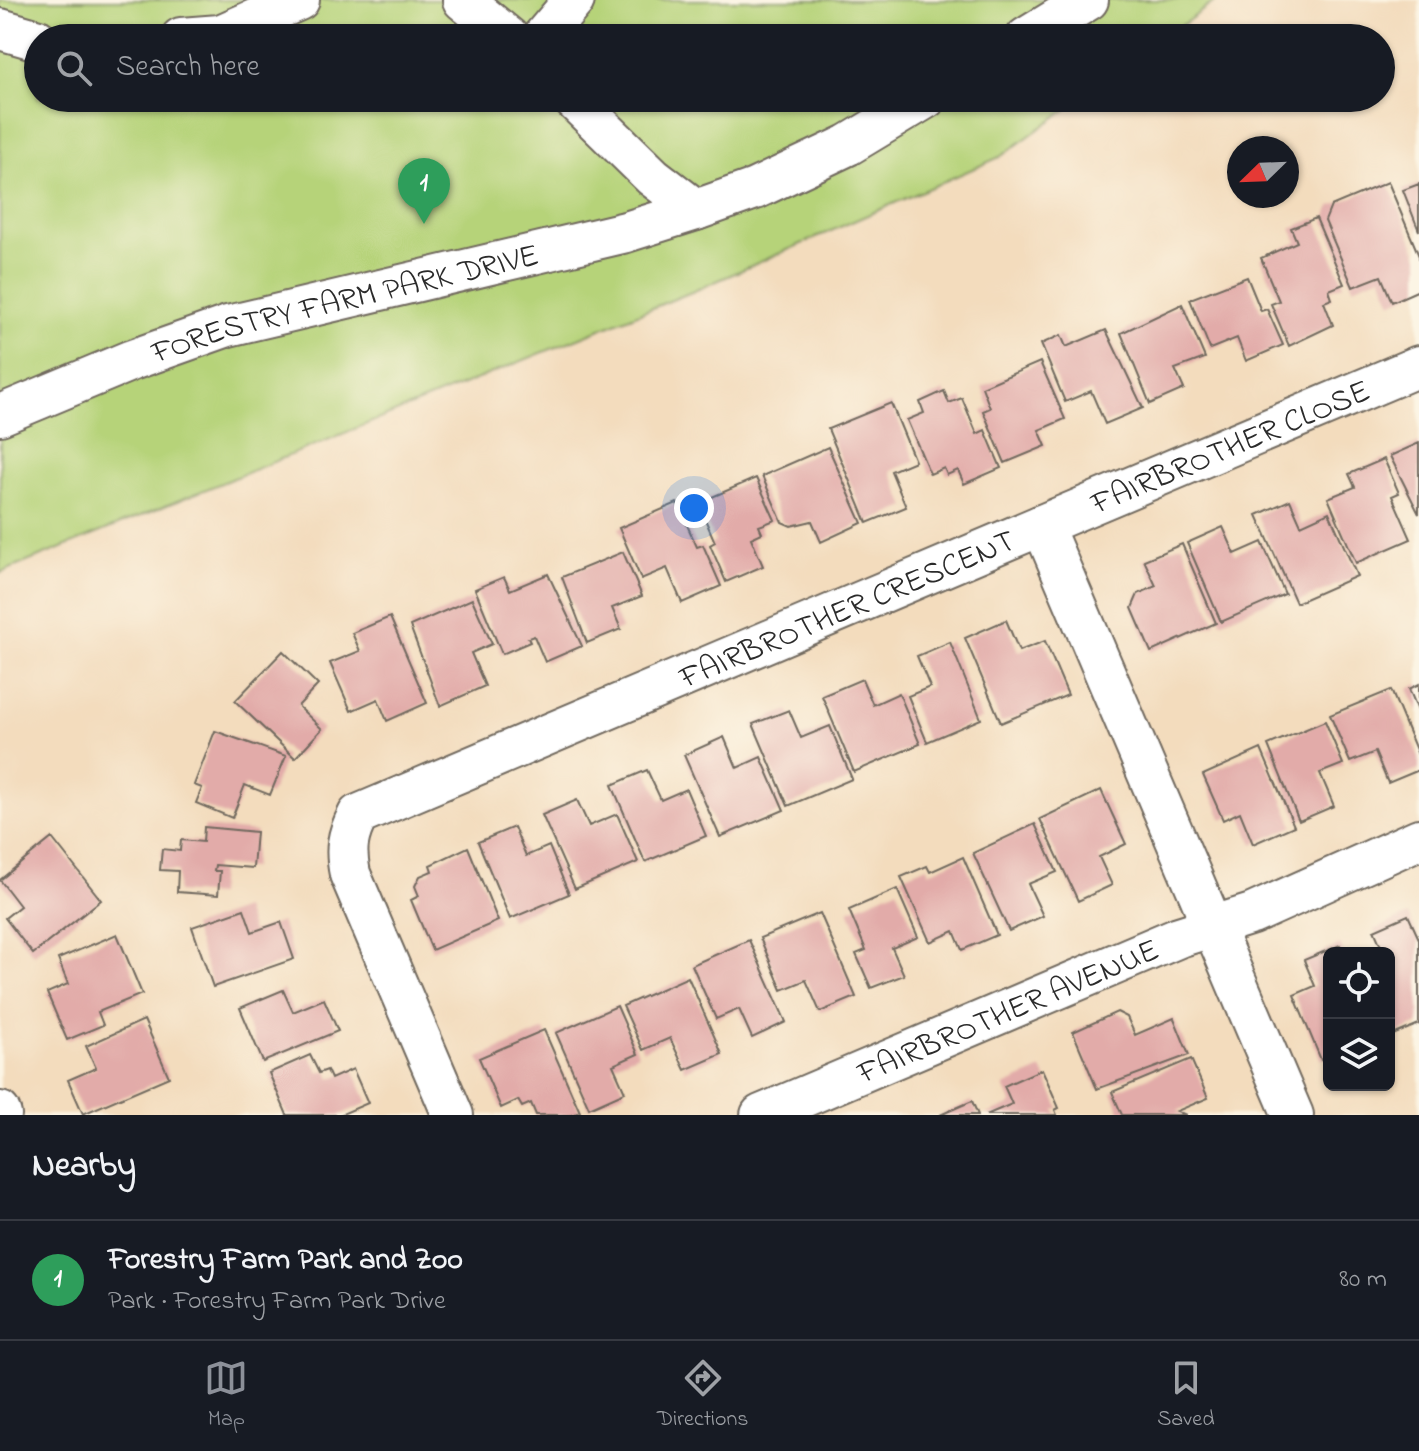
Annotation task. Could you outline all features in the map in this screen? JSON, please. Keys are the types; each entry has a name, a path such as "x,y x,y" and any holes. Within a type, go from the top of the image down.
{"street":[{"path":"245,24 299,0"},
{"path":"463,0 492,24"},
{"path":"554,24 574,0"},
{"path":"1049,24 1088,0"},
{"path":"0,29 24,36"},
{"path":"586,112 653,177 696,210"},
{"name":"FORESTRY FARM PARK DRIVE","path":"0,415 132,360 228,326 626,232 696,210 755,189 848,145 903,112"},
{"name":"FAIRBROTHER CLOSE","path":"1042,525 1419,366"},
{"name":"FAIRBROTHER CRESCENT","path":"453,1115 350,874 346,853 348,833 358,815 1042,525 1293,1115"},
{"name":"FAIRBROTHER AVENUE","path":"761,1115 1179,937 1252,914 1419,839"}],"green space":[{"path":"0,0 1217,0 1184,24 24,24 24,112 1063,112 1000,157 694,291 0,573"}],"building":[{"path":"1388,182 1419,256 1419,290 1392,302 1381,276 1353,287 1325,221 1331,206"},
{"path":"1419,184 1419,231 1403,190"},
{"path":"1316,218 1344,284 1329,290 1332,299 1324,302 1333,325 1289,346 1271,304 1279,301 1261,258 1297,242 1291,228"},
{"path":"1247,277 1261,311 1267,309 1283,345 1246,361 1237,338 1210,349 1190,299"},
{"path":"1182,304 1205,358 1175,369 1184,389 1150,404 1121,333"},
{"path":"1106,330 1143,408 1105,424 1091,391 1065,402 1041,344 1061,335 1066,347"},
{"path":"1040,362 1065,419 1039,430 1046,446 1005,463 983,411 990,408 982,387"},
{"path":"944,391 949,403 962,398 977,434 985,430 1001,468 964,484 958,470 947,475 944,468 930,474 907,420 924,413 920,402"},
{"path":"891,403 915,461 891,471 906,507 867,523 828,429"},
{"path":"1419,443 1419,514 1390,456"},
{"path":"828,447 862,523 821,542 812,521 791,526 782,522 762,476"},
{"path":"1384,459 1399,493 1392,496 1411,539 1356,563 1328,498 1355,487 1349,474"},
{"path":"756,478 775,520 759,526 762,533 751,538 763,566 726,582 710,545 715,542 698,503"},
{"path":"1290,500 1301,525 1329,512 1357,576 1296,603 1257,515"},
{"path":"677,503 697,547 703,545 721,586 682,603 667,568 641,579 619,528"},
{"path":"1223,527 1235,554 1262,542 1285,594 1221,622 1187,543"},
{"path":"1182,544 1216,623 1151,652 1132,608 1138,594 1156,586 1144,560"},
{"path":"623,552 642,596 612,608 621,629 587,643 562,577"},
{"path":"548,574 582,646 545,662 534,636 528,638 530,642 502,654 475,589 504,577 510,590"},
{"path":"472,599 492,644 471,653 485,686 440,706 410,626"},
{"path":"390,617 427,703 387,721 378,699 351,711 330,663 360,651 352,633"},
{"path":"1006,620 1019,651 1045,641 1068,695 1001,723 965,638"},
{"path":"950,642 981,719 927,742 908,696 930,687 917,656"},
{"path":"283,651 318,685 298,706 322,729 295,758 235,701"},
{"path":"862,679 873,705 899,693 920,744 854,772 822,696"},
{"path":"1419,684 1419,713 1409,689"},
{"path":"1391,690 1419,757 1419,770 1388,783 1375,752 1350,762 1330,715"},
{"path":"789,710 801,738 830,726 852,779 788,806 753,724"},
{"path":"1325,721 1343,764 1320,773 1334,806 1299,821 1268,745"},
{"path":"215,731 286,756 270,795 245,785 232,818 196,803 202,788 194,785"},
{"path":"724,737 737,768 761,757 784,810 720,837 684,755"},
{"path":"1261,749 1294,826 1253,844 1240,812 1223,820 1203,775"},
{"path":"647,770 661,800 686,789 706,836 645,862 612,785"},
{"path":"1101,790 1126,844 1099,857 1112,885 1078,901 1040,819"},
{"path":"577,800 589,826 617,814 638,862 575,889 542,815"},
{"path":"1035,824 1057,872 1028,884 1043,916 1009,931 973,853"},
{"path":"204,827 256,832 253,868 215,865 214,871 220,871 218,895 177,892 178,871 160,870 162,849 180,851 181,840 203,842"},
{"path":"514,827 526,856 549,846 569,894 510,919 478,842"},
{"path":"52,838 101,900 33,954 5,918 20,906 0,880"},
{"path":"468,847 498,921 432,950 411,900 419,896 415,886 420,876 432,871 430,865"},
{"path":"963,857 997,935 962,950 954,931 930,942 901,877 927,866 930,872"},
{"path":"897,889 918,937 892,948 904,975 871,988 856,954 866,950 849,910"},
{"path":"244,909 252,932 281,922 294,959 213,987 192,927"},
{"path":"820,913 856,997 820,1012 806,980 782,990 760,938"},
{"path":"1408,915 1419,939 1419,1024 1395,1034 1395,947 1381,947 1374,930"},
{"path":"117,934 142,994 98,1012 103,1025 67,1040 47,993 68,984 58,959"},
{"path":"749,940 786,1022 752,1038 739,1009 716,1019 692,965"},
{"path":"1323,952 1321,1060 1294,995 1315,986 1304,960"},
{"path":"688,977 722,1054 685,1070 670,1038 643,1050 623,1006"},
{"path":"283,990 293,1012 324,999 338,1031 263,1062 240,1008"},
{"path":"617,1006 638,1054 613,1065 625,1092 589,1108 556,1033"},
{"path":"1117,1012 1127,1017 1135,1035 1174,1018 1189,1055 1097,1089 1073,1032"},
{"path":"144,1020 169,1077 83,1114 68,1080 96,1068 86,1046"},
{"path":"544,1030 580,1112 572,1115 536,1115 531,1103 522,1107 518,1100 501,1108 479,1058"},
{"path":"310,1055 319,1073 327,1070 331,1079 353,1069 368,1103 340,1115 287,1115 269,1073"},
{"path":"1191,1059 1208,1098 1177,1111 1186,1115 1122,1115 1112,1092"},
{"path":"1042,1069 1059,1108 1055,1110 1057,1115 986,1115 1012,1104 1004,1086"},
{"path":"972,1101 978,1115 940,1115"}],"place":[{"name":"Forestry Farm Park and Zoo","path":"424,224"}]}
